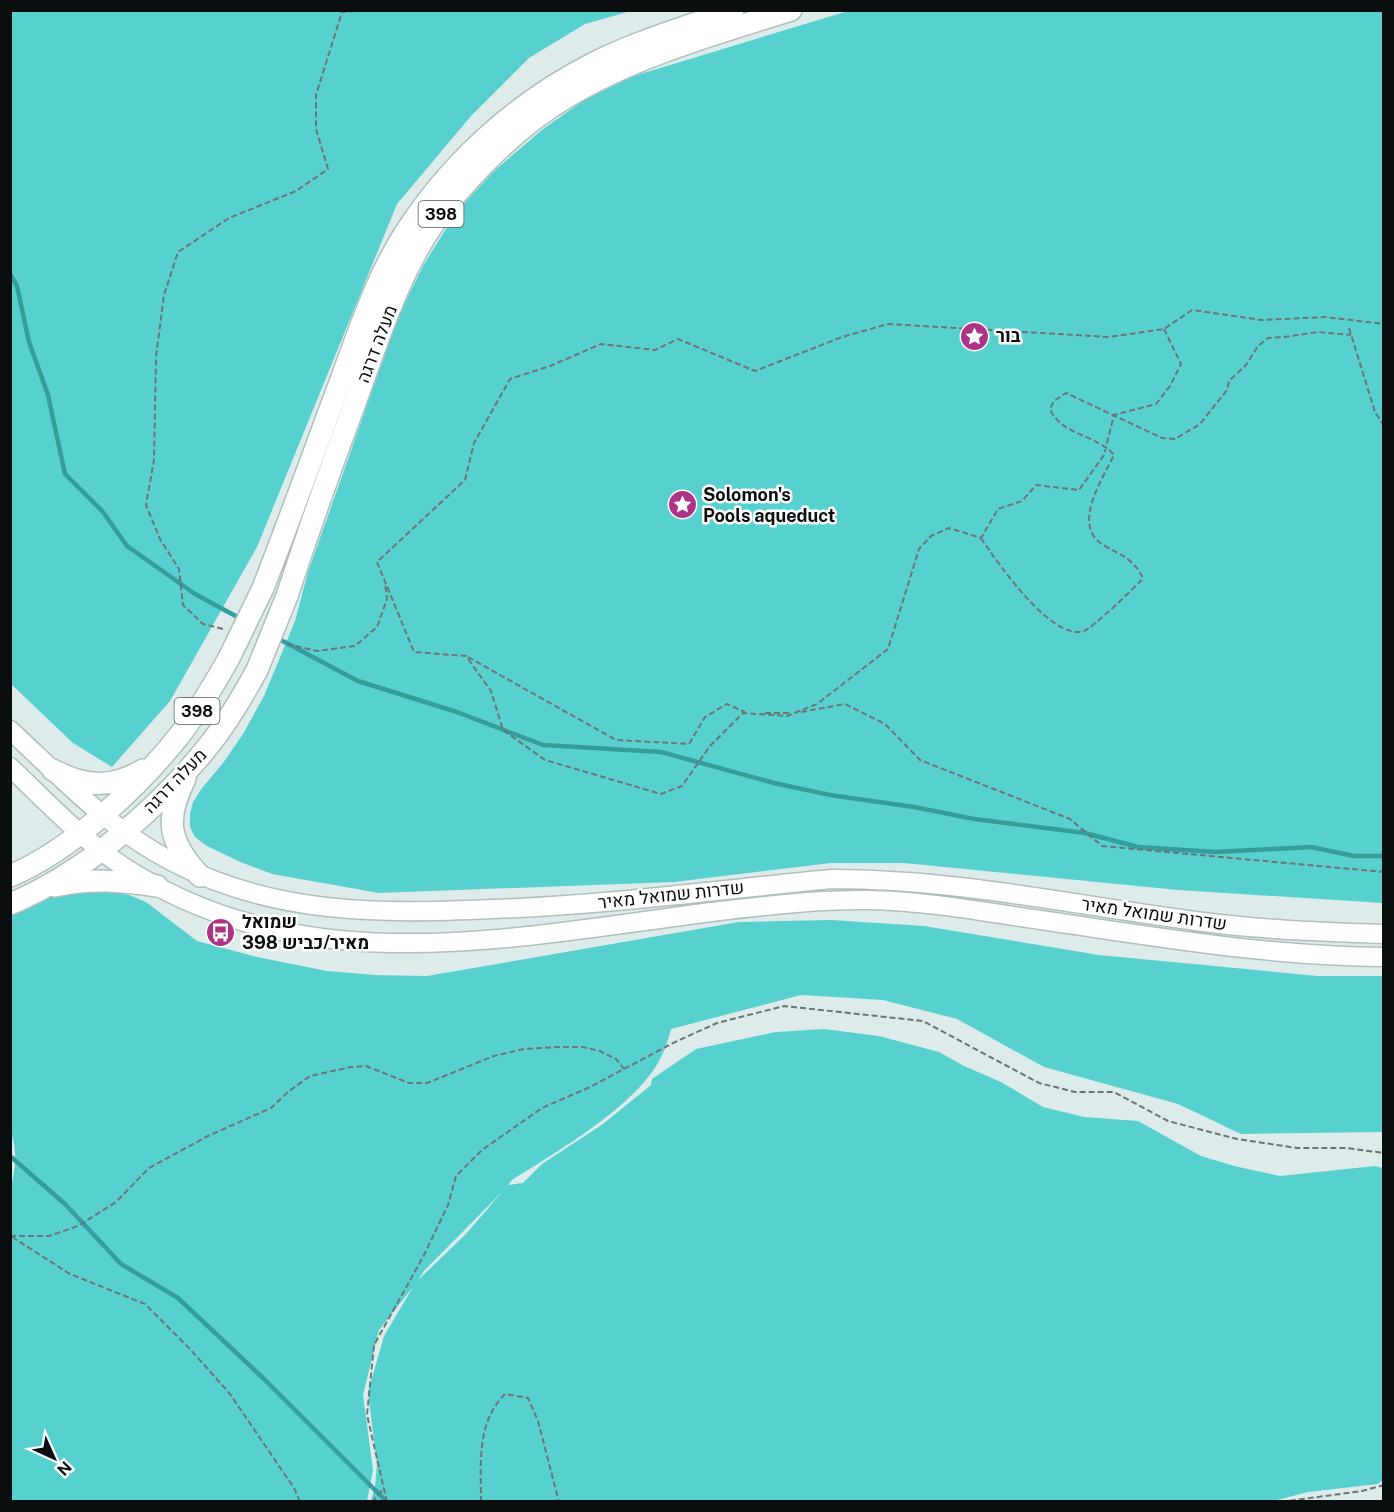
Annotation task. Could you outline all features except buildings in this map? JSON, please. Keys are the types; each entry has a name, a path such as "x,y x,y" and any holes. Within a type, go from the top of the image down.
{"main road":[{"name":"מעלה דרגה","path":"102,814 159,760 183,731 230,658 263,588 375,289 408,228 449,174 486,136 536,98 593,64 642,42 734,10"},
{"name":"מעלה דרגה","path":"123,832 147,811 211,743 257,670 287,596 317,506 391,304 414,255 434,223 460,190 497,152 532,121 564,98 593,82 626,66 664,52 791,10"},
{"name":"שדרות שמואל מאיר","path":"10,730 123,832 153,852 200,876 248,892 326,908 363,912 541,908 820,880 869,879 986,889 1254,928 1383,934"},
{"path":"53,770 87,784 102,784 129,777 159,760"},
{"path":"191,766 175,803 173,830 178,849 200,876"},
{"name":"שדרות שמואל מאיר","path":"10,768 100,850 125,868 182,899 222,915 299,936 384,944 470,942 752,907 867,900 946,906 1254,950 1383,957"},
{"name":"398","path":"10,876 50,854 102,814"},
{"name":"398","path":"10,904 40,890 123,832"},
{"path":"40,890 91,880 157,886"}],"path":[{"path":"225,629 203,624 183,605 180,573 160,539 146,505 154,460 156,357 164,295 178,252 229,218 296,191 328,169 316,129 316,95 342,12 367,10"},
{"path":"748,714 727,704 705,717 689,744 616,740 466,656 414,652 377,562 465,480 474,443 510,379 550,366 601,344 655,350 678,339 755,371 842,337 888,324 1109,337 1164,329 1192,310 1262,320 1326,317 1383,324"},
{"path":"1349,328 1375,412 1383,426"},
{"path":"1114,415 1156,404 1170,386 1181,364 1164,329"},
{"path":"466,656 490,691 503,730 544,760 661,794 682,786 710,746 743,713 787,716 817,704 888,649 919,549 931,536 949,528 981,538 998,564 1034,605 1056,625 1073,632 1086,631 1133,590 1143,578 1136,564 1119,552 1102,545 1091,532 1089,521 1092,499 1114,455 1091,438 1074,433 1055,420 1050,409 1054,401 1066,393 1162,438 1175,439 1200,424 1227,390 1229,381 1246,365 1258,346 1268,338 1318,332 1351,336"},
{"path":"981,538 998,509 1022,501 1036,485 1078,490 1104,455 1114,415"},
{"path":"279,642 317,651 355,646 377,627 387,599 384,579"},
{"path":"795,713 844,704 885,724 920,760 1070,819 1102,846 1383,872"},
{"path":"387,1502 366,1416 374,1345 423,1257 448,1205 456,1176 482,1150 542,1108 590,1087 673,1043 717,1023 784,1006 923,1021 1039,1083 1075,1092 1114,1092 1168,1121 1237,1140 1287,1147 1346,1148 1383,1153"},
{"path":"10,1236 49,1236 78,1226 116,1202 149,1168 208,1136 271,1108 310,1076 366,1066 408,1083 427,1083 494,1056 525,1049 560,1047 583,1047 600,1051 616,1059 624,1069"},
{"path":"10,1236 70,1274 145,1304 190,1349 230,1394 294,1488 300,1502"},
{"path":"482,1502 481,1445 493,1406 505,1394 528,1398 538,1421 559,1502"},
{"path":"1281,1502 1362,1491 1383,1485"},
{"path":"372,1502 384,1488"}],"shaded area":[{"path":"10,11 631,11 585,24 529,58 471,116 397,204 257,547 170,701 112,767 73,743 11,684"},
{"path":"848,11 1383,11 1383,903 1178,890 904,863 831,863 674,882 379,893 272,874 238,861 207,846 195,837 190,827 193,802 243,734 264,696 295,621 308,572 399,315 424,264 458,210 494,171 543,129 586,99 634,76"},
{"path":"110,892 129,895 146,902 197,941 257,957 327,971 374,975 427,976 739,922 831,920 924,926 1099,955 1318,976 1383,976 1383,1132 1241,1134 1178,1104 1044,1067 957,1019 883,1000 801,995 671,1029 662,1055 636,1091 596,1125 512,1180 508,1185 523,1183 542,1164 603,1124 651,1085 652,1079 696,1049 776,1032 824,1029 879,1036 939,1052 1001,1082 1043,1107 1084,1117 1138,1121 1201,1156 1234,1166 1280,1176 1375,1166 1383,1168 1383,1480 1378,1484 1308,1492 1269,1502 371,1501 377,1465 368,1392 384,1336 413,1287 379,1330 363,1395 373,1470 367,1501 11,1501 10,1192 15,1155 11,1132 11,912 51,894","holes":["503,1191 465,1235 418,1280 424,1271"]}],"waterway":[{"path":"10,274 17,286 29,342 48,395 65,474 103,512 127,546 195,594 243,620"},
{"path":"277,638 358,681 457,712 543,745 661,752 774,783 830,795 914,807 974,819 1085,833 1138,847 1215,852 1311,847 1354,856 1384,856"},
{"path":"10,1156 65,1204 121,1264 178,1298 262,1377 387,1502"}],"place":[{"name":"בור","path":"975,336"},
{"name":"Solomon's Pools aqueduct","path":"682,505"},
{"name":"שמואל מאיר/כביש 398","path":"221,932"}]}
